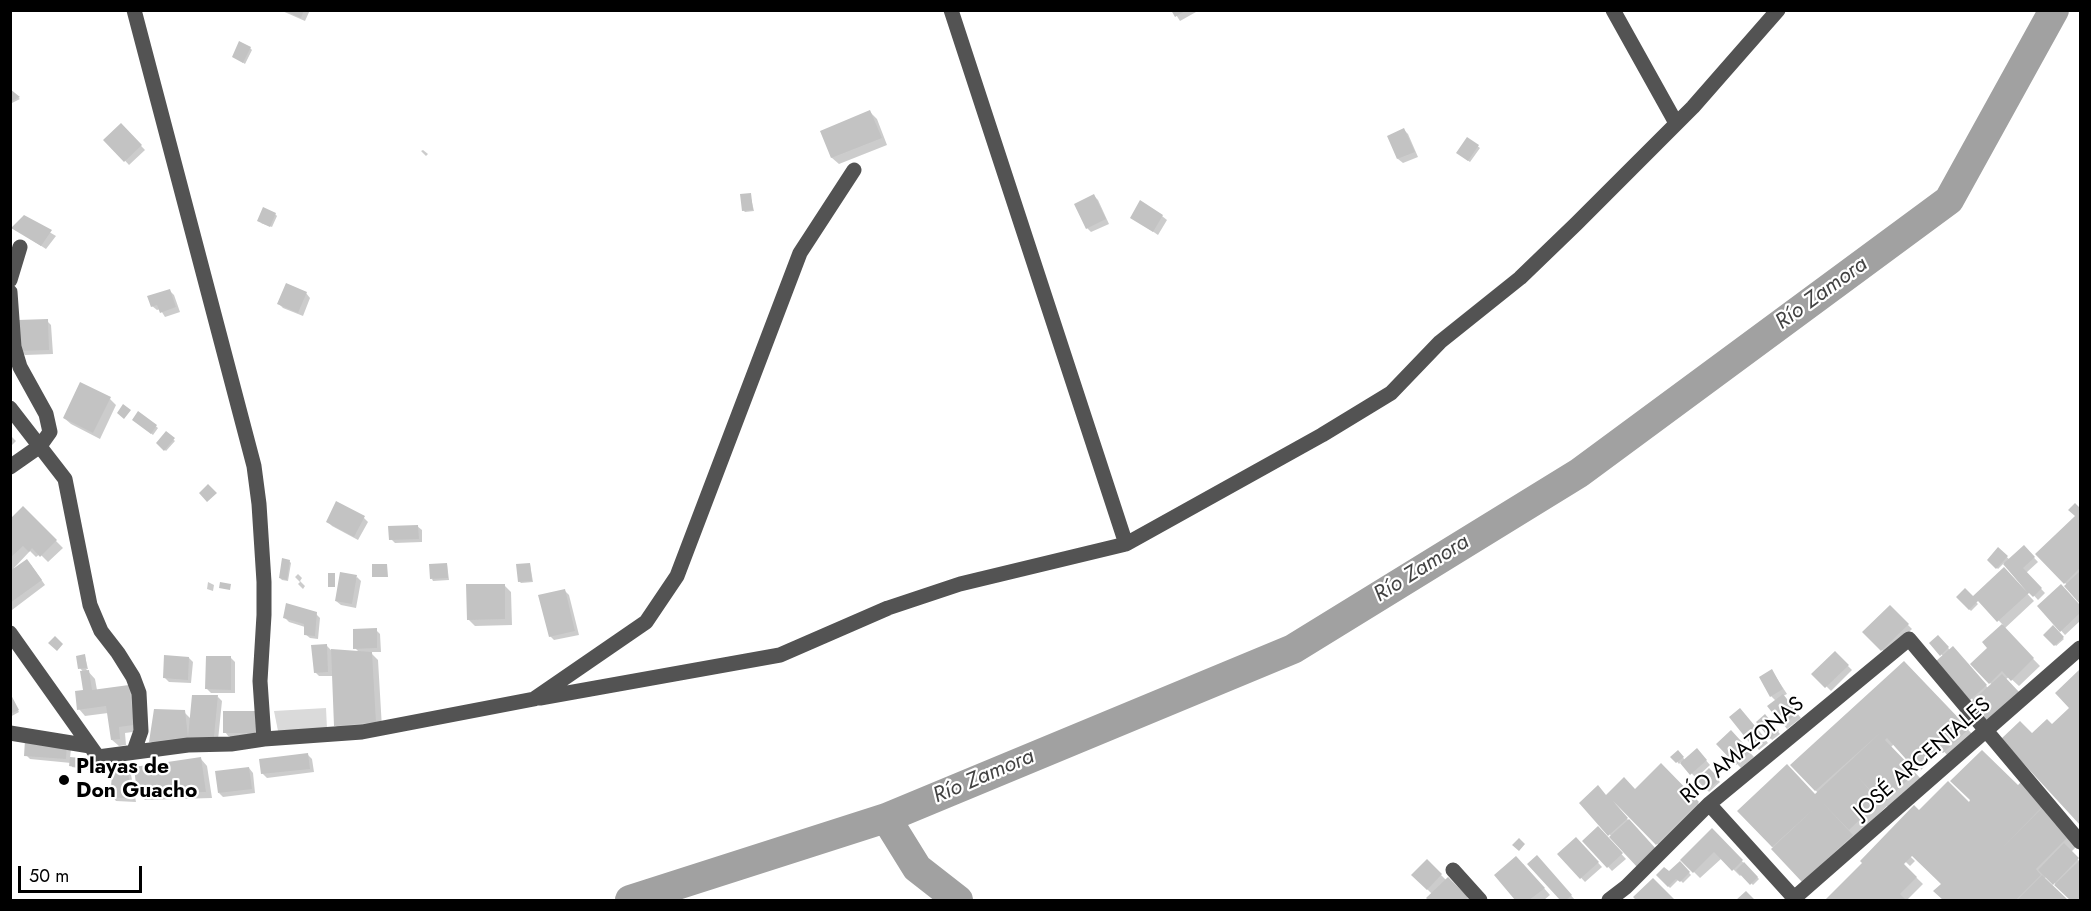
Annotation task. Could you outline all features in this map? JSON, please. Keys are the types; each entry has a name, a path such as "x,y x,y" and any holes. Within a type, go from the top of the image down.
{"street":[{"path":"134,10 254,466 260,504 264,582 260,681 264,739"},
{"path":"951,10 1126,544"},
{"path":"1613,10 1676,123"},
{"path":"10,733 94,751 134,751 362,732 780,655 888,608 960,584 1126,544 1322,435 1391,393 1440,342 1520,278 1676,123 1778,10"},
{"path":"534,699 646,622 677,576 801,253 854,170"},
{"path":"10,280 20,248"},
{"path":"10,291 14,347 20,367 46,414 50,432 40,446 10,467"},
{"path":"10,408 65,479 90,605 101,631 133,677 139,693 141,731 134,751"},
{"path":"10,633 94,751"},
{"name":"RÍO AMAZONAS","path":"1609,900 1626,887 1709,804 1909,639 1988,730"},
{"name":"JOSÉ ARCENTALES","path":"1794,900 2080,648"},
{"path":"1988,730 2080,842"},
{"path":"1709,804 1794,900"},
{"path":"1453,870 1480,900"}],"shaded area":[{"path":"326,708 327,729 278,731 274,711"}],"building":[{"path":"283,10 304,10 301,18"},
{"path":"1171,10 1187,10 1175,17"},
{"path":"239,41 251,47 243,63 232,57"},
{"path":"10,89 20,97 10,102"},
{"path":"870,110 882,138 831,158 820,131"},
{"path":"121,123 142,145 124,162 103,140"},
{"path":"1404,128 1415,152 1397,159 1387,136"},
{"path":"1467,137 1479,145 1468,161 1456,153"},
{"path":"751,193 753,210 742,211 740,194"},
{"path":"1094,194 1106,219 1086,229 1074,204"},
{"path":"1140,200 1163,215 1153,232 1130,218"},
{"path":"263,207 276,213 270,227 257,221"},
{"path":"24,215 52,230 41,246 11,228"},
{"path":"286,283 307,292 298,313 277,304"},
{"path":"170,289 176,307 160,313 157,305 151,307 147,296"},
{"path":"48,319 49,350 19,351 18,320"},
{"path":"80,382 111,397 93,433 63,418"},
{"path":"123,404 131,410 124,419 117,413"},
{"path":"138,411 157,425 151,434 132,420"},
{"path":"166,431 175,438 164,451 156,443"},
{"path":"208,484 217,493 207,502 199,493"},
{"path":"336,501 365,516 354,537 326,522"},
{"path":"2075,503 2080,508 2080,568 2064,584 2035,554 2075,516 2068,510"},
{"path":"23,506 57,540 40,557 32,548 29,552 23,546 10,558 10,519"},
{"path":"418,525 419,539 389,540 388,526"},
{"path":"2024,545 2035,557 2023,568 2042,588 2033,597 2029,593 1997,622 1978,601 1969,610 1956,597 1965,588 1973,596 2004,567 2027,592 2003,564"},
{"path":"1998,547 2008,556 1996,569 1987,560"},
{"path":"282,558 290,560 287,580 279,578"},
{"path":"27,559 42,580 10,603 10,571"},
{"path":"447,563 448,578 430,579 429,564"},
{"path":"530,563 532,581 518,582 516,564"},
{"path":"372,564 387,564 388,577 372,577"},
{"path":"2080,571 2080,604 2064,586"},
{"path":"340,572 357,575 352,604 335,601"},
{"path":"328,573 335,573 335,587 328,587"},
{"path":"220,582 231,584 230,590 219,588"},
{"path":"466,584 505,584 505,619 467,620"},
{"path":"2061,584 2080,605 2080,613 2060,632 2037,606"},
{"path":"565,589 575,631 549,637 538,595"},
{"path":"286,603 317,612 315,636 304,635 304,624 283,618"},
{"path":"1890,605 1909,624 1881,651 1862,632"},
{"path":"2002,624 2034,658 2011,681 2002,671 1989,684 1970,664 1987,648 1982,642"},
{"path":"2053,625 2064,637 2054,646 2043,635"},
{"path":"377,628 377,648 353,649 353,629"},
{"path":"1938,635 1949,647 1940,656 1929,643"},
{"path":"55,636 63,644 57,651 48,643"},
{"path":"327,644 328,672 314,673 311,645"},
{"path":"1953,646 1987,685 1970,700 1936,661"},
{"path":"331,649 372,652 376,722 334,726"},
{"path":"1835,651 1849,665 1825,688 1811,674"},
{"path":"85,654 87,668 78,669 76,656"},
{"path":"164,655 189,657 188,680 163,678"},
{"path":"206,656 231,656 231,690 205,689"},
{"path":"1904,661 1969,729 1943,753 1937,747 1914,768 1887,738 1885,740 1916,772 1883,804 1859,778 1879,801 1849,830 1821,801 1853,835 1802,882 1771,849 1816,807 1772,847 1737,811 1787,764 1815,794 1880,733 1815,791 1790,765"},
{"path":"1772,669 1783,689 1770,697 1759,677"},
{"path":"2080,669 2080,825 2001,739 2020,721 2032,733 2047,719 2052,724 2069,708 2055,693"},
{"path":"89,670 92,690 129,685 134,725 119,727 120,739 111,740 106,706 77,710 75,691 83,690 80,671"},
{"path":"2002,674 2020,693 1989,722 1971,702"},
{"path":"10,693 19,710 10,714"},
{"path":"1783,694 1798,713 1782,725 1767,706"},
{"path":"192,695 218,695 214,737 188,737"},
{"path":"1740,708 1765,738 1753,747 1729,717"},
{"path":"154,709 185,710 188,737 149,742"},
{"path":"223,711 255,711 256,733 223,733"},
{"path":"1765,714 1779,731 1770,739 1756,722"},
{"path":"1731,730 1751,752 1736,765 1716,744"},
{"path":"25,740 67,743 66,759 24,756"},
{"path":"1697,748 1707,760 1690,775 1680,763"},
{"path":"1678,750 1684,757 1676,763 1670,757"},
{"path":"1982,750 2018,785 2021,782 2044,805 2002,848 2042,808 2070,835 2036,869 2041,875 2016,900 1943,900 1933,891 1941,884 1912,856 1904,864 1917,877 1900,894 1906,900 1825,900 1914,805 1919,810 1948,781 1969,802 1970,800 1950,781"},
{"path":"308,753 310,769 261,774 259,759"},
{"path":"70,757 91,759 89,769 69,766"},
{"path":"201,757 206,792 137,794 134,767"},
{"path":"126,763 133,799 110,797 112,775"},
{"path":"1661,763 1699,802 1656,845 1613,801 1628,818 1608,836 1579,803 1598,785 1606,795 1624,777 1635,789"},
{"path":"249,767 252,789 218,793 215,771"},
{"path":"1709,768 1720,779 1707,791 1697,780"},
{"path":"1629,819 1657,850 1638,868 1609,837"},
{"path":"1598,826 1623,853 1607,868 1582,841"},
{"path":"1712,828 1743,860 1732,871 1714,852 1693,873 1680,860"},
{"path":"1576,837 1599,862 1580,879 1557,854"},
{"path":"1519,838 1525,844 1519,851 1512,845"},
{"path":"2064,843 2079,858 2053,885 2038,870"},
{"path":"1537,855 1572,895 1566,900 1560,900 1527,864"},
{"path":"1516,856 1545,888 1529,900 1515,900 1494,875"},
{"path":"1427,859 1442,874 1427,890 1411,875"},
{"path":"1680,861 1690,872 1680,882 1676,879 1668,887 1656,875 1664,867 1669,871"},
{"path":"2079,861 2080,900 2070,900 2054,885"},
{"path":"1744,862 1758,877 1750,885 1736,870"},
{"path":"2042,875 2068,900 2017,900"},
{"path":"1448,877 1468,897 1465,900 1428,900 1426,898"},
{"path":"1653,878 1675,900 1636,900 1633,897"},
{"path":"1746,891 1755,900 1736,900"}],"waterway":[{"name":"Río Zamora","path":"630,900 886,818 1293,649 1579,473 1949,200 2054,10"},
{"path":"886,818 917,868 958,900"}],"place":[{"name":"Playas de Don Guacho","path":"64,780"}]}
